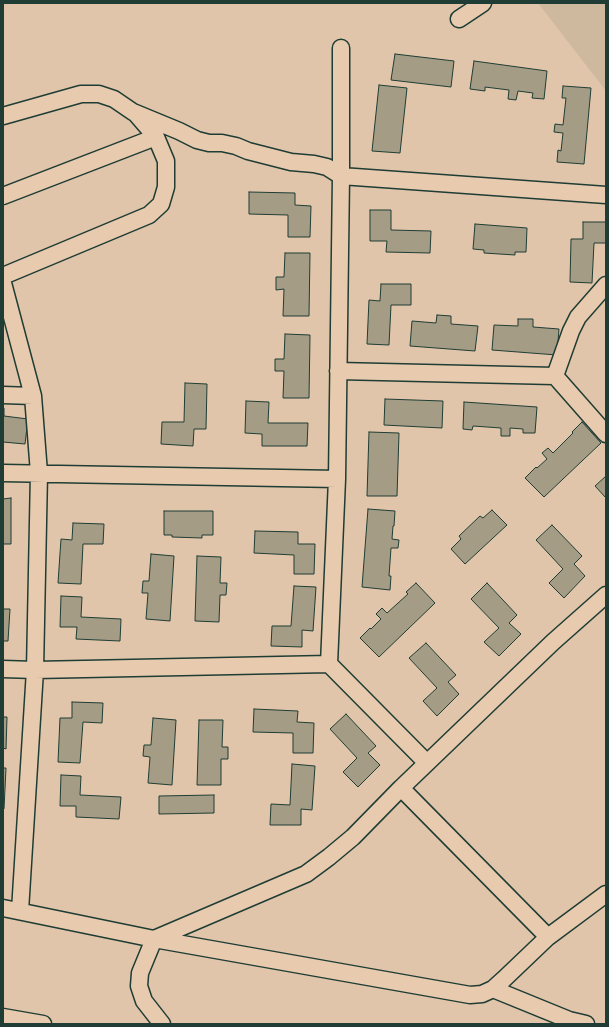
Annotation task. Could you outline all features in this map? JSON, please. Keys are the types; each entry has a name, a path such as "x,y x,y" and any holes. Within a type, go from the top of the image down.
{"street":[{"path":"459,19 483,3"},
{"path":"329,664 337,479 341,48"},
{"path":"3,116 81,94 99,94 114,99 133,112 196,140 209,143 229,144 253,153 291,162 314,164 326,167 341,176 606,195"},
{"path":"3,276 149,215 161,204 166,186 166,161 156,137 133,112"},
{"path":"3,196 156,137"},
{"path":"3,283 33,396 39,473 35,670 20,911"},
{"path":"554,376 571,331 578,317 606,285"},
{"path":"338,371 554,376 606,434"},
{"path":"3,395 33,396"},
{"path":"3,473 337,479"},
{"path":"162,1024 144,1000 139,986 140,973 154,939 306,874 329,857 353,837 401,788 553,642 606,595"},
{"path":"3,669 35,670 329,664 427,763"},
{"path":"401,788 548,936"},
{"path":"3,908 154,939 470,995 482,994 492,989 548,936 606,894"},
{"path":"492,989 569,1020 586,1024"},
{"path":"3,1017 34,1023"}],"shaded area":[{"path":"538,3 606,3 606,91"}],"building":[{"path":"395,54 454,61 451,87 391,80"},
{"path":"474,61 547,71 544,99 532,98 533,93 518,91 516,100 508,99 509,90 485,87 485,91 470,89"},
{"path":"379,85 407,88 400,153 372,151"},
{"path":"563,86 591,88 584,164 557,162 558,150 561,151 563,133 554,132 555,124 563,125 566,98 562,98"},
{"path":"249,192 295,193 295,205 311,206 310,237 288,237 288,215 249,214"},
{"path":"370,210 391,210 391,230 431,231 430,253 386,252 387,241 370,241"},
{"path":"583,222 606,222 606,243 594,243 592,283 570,282 571,239 583,239"},
{"path":"475,224 527,228 526,252 515,252 515,255 484,253 484,250 473,249"},
{"path":"285,253 310,253 309,316 283,316 284,289 276,290 276,277 284,277"},
{"path":"381,284 411,284 411,305 391,305 389,345 367,344 369,300 380,301"},
{"path":"437,315 451,316 451,324 478,326 475,351 410,346 412,321 436,323"},
{"path":"518,319 533,319 533,327 559,329 557,355 492,350 494,325 518,326"},
{"path":"285,334 310,335 309,398 283,398 284,371 275,371 275,359 284,359"},
{"path":"185,383 207,384 206,429 194,429 193,446 161,444 162,422 184,422"},
{"path":"385,399 443,401 442,428 384,425"},
{"path":"246,401 269,402 268,423 308,423 307,446 262,446 262,434 245,433"},
{"path":"464,402 537,407 535,433 523,433 523,429 510,428 510,436 501,436 501,428 473,426 472,430 463,429"},
{"path":"3,408 4,416 28,419 25,444 3,442"},
{"path":"582,422 601,443 544,497 525,478 547,459 542,453 548,448 553,453"},
{"path":"369,432 399,433 397,496 367,496"},
{"path":"606,476 606,498 595,486"},
{"path":"11,498 11,544 3,544 3,499"},
{"path":"368,509 395,511 392,539 399,540 398,548 391,548 389,576 391,576 390,590 362,587"},
{"path":"492,510 507,525 465,564 451,549 461,539 459,536 480,516 483,518"},
{"path":"164,511 213,511 213,535 202,535 202,538 172,537 172,535 164,535"},
{"path":"73,523 104,524 103,544 83,544 81,584 58,583 61,539 72,540"},
{"path":"552,525 582,556 574,564 585,576 564,598 549,583 563,569 536,540"},
{"path":"255,531 298,532 298,544 315,544 314,574 294,574 294,555 254,553"},
{"path":"151,554 174,556 170,621 146,619 148,593 142,593 143,581 149,581"},
{"path":"197,556 221,557 220,583 227,583 226,595 220,595 219,622 195,621"},
{"path":"416,583 435,603 379,657 360,638 381,619 376,614 382,608 387,613 408,594 406,592"},
{"path":"487,583 517,615 509,623 521,634 499,656 484,642 499,628 471,599"},
{"path":"294,586 316,587 313,631 302,630 302,647 271,646 272,626 291,626"},
{"path":"61,596 82,597 81,617 121,619 120,641 76,639 77,627 60,627"},
{"path":"3,609 10,609 8,641 3,641"},
{"path":"426,643 456,675 448,682 459,694 437,716 423,701 437,688 409,658"},
{"path":"72,702 103,703 102,723 83,722 80,763 58,762 60,718 72,718"},
{"path":"254,709 298,711 297,722 314,723 313,753 293,753 293,733 253,732"},
{"path":"346,714 376,746 368,753 380,765 358,787 343,772 357,758 330,729"},
{"path":"3,717 7,717 6,749 3,748"},
{"path":"153,718 176,720 172,785 148,783 150,757 143,756 144,745 151,745"},
{"path":"199,720 223,720 222,747 228,747 228,759 221,759 221,785 197,785"},
{"path":"292,764 315,766 312,810 301,809 301,825 270,825 271,804 290,805"},
{"path":"3,768 6,768 4,809 3,809"},
{"path":"61,775 81,776 80,795 121,797 119,819 76,817 76,806 60,806"},
{"path":"214,795 214,813 159,814 159,796"}]}
